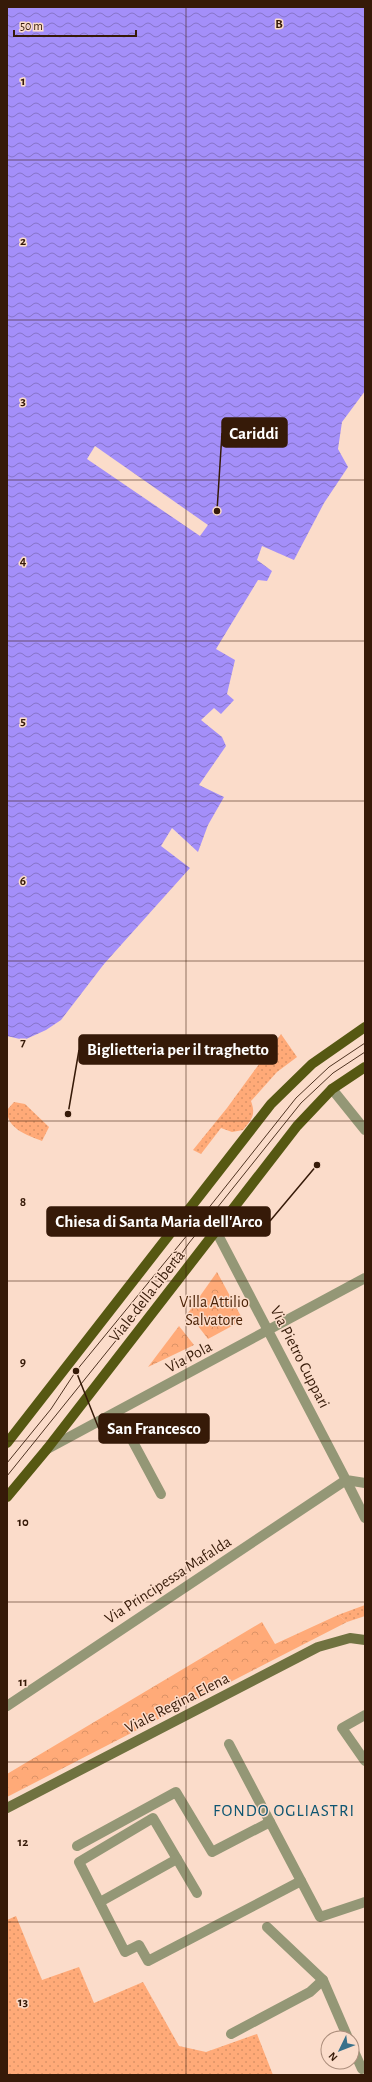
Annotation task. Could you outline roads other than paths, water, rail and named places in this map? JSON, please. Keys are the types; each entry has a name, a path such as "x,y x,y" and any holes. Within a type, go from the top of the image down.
{"main road":[{"name":"Viale della Libertà","path":"7,1443 271,1104 312,1064 365,1027"},
{"name":"Viale della Libertà","path":"7,1496 47,1449 297,1126 332,1089 365,1066"},
{"name":"Viale Regina Elena","path":"7,1808 318,1647 350,1638 365,1640"}],"street":[{"path":"332,1089 365,1130"},
{"name":"Via Pietro Cuppari","path":"216,1231 269,1330 365,1518"},
{"name":"Via Pola","path":"47,1449 365,1278"},
{"path":"116,1412 161,1494"},
{"path":"346,1480 365,1483"},
{"name":"Via Principessa Mafalda","path":"7,1706 346,1480"},
{"path":"365,1715 342,1728 365,1761"},
{"path":"229,1744 320,1917 365,1902"},
{"path":"77,1846 176,1792 212,1852 270,1822"},
{"path":"197,1893 153,1818 79,1862 125,1952 139,1945 148,1961 301,1881"},
{"path":"100,1902 177,1859"},
{"path":"267,1927 323,1980 345,2030"},
{"path":"231,2034 310,1992 323,1980"}],"water":[{"path":"7,7 365,7 365,391 342,422 338,449 348,467 324,503 294,560 262,546 257,560 272,571 267,581 258,580 216,649 235,660 227,694 234,700 221,714 214,708 201,720 222,737 226,746 199,785 224,797 208,825 198,852 172,828 161,846 190,868 104,964 61,1020 46,1030 24,1040 7,1036"}],"tram line":[{"path":"7,1463 51,1409 76,1371 184,1239 296,1098 329,1067 365,1043"},
{"path":"7,1476 151,1297 189,1243 301,1103 333,1073 365,1052"}],"place":[{"name":"Cariddi","path":"217,511"},
{"name":"Biglietteria per il traghetto","path":"68,1114"},
{"name":"Chiesa di Santa Maria dell'Arco","path":"317,1165"},
{"name":"San Francesco","path":"76,1371"}],"district":[{"name":"FONDO OGLIASTRI","path":"284,1810"}],"park label":[{"name":"Villa Attilio Salvatore","path":"214,1311"}]}
